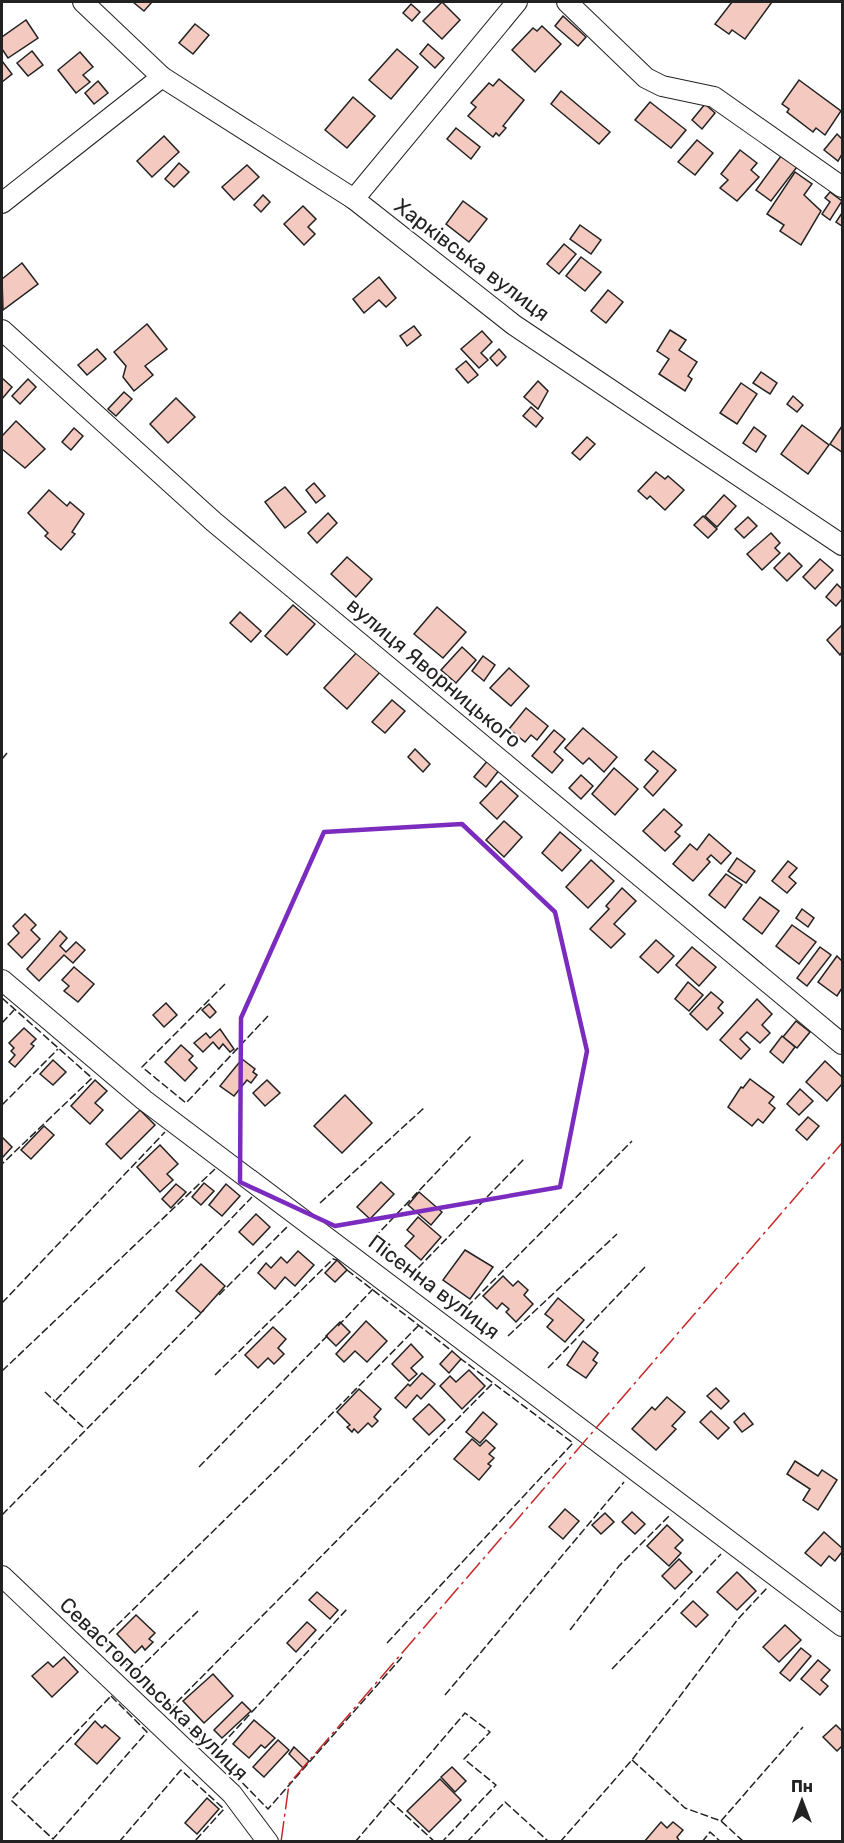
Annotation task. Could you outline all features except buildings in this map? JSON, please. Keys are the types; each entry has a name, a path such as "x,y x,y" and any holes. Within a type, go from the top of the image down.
{"street":[{"name":"Харківська вулиця","path":"82,2 162,77 354,199 514,325 843,545"},
{"path":"354,199 517,2"},
{"path":"567,2 646,78 662,86 714,97 843,188"},
{"path":"2,203 162,77"},
{"name":"вулиця Яворницького","path":"2,330 213,522 843,1044"},
{"name":"Пісенна вулиця","path":"2,980 144,1100 843,1626"},
{"name":"Севастопольська вулиця","path":"2,1576 232,1794 268,1842"}],"highlighted area":[{"path":"462,824 555,912 587,1051 560,1187 335,1226 240,1182 241,1018 324,832"}],"fence":[{"path":"2,759 7,753"},
{"path":"225,984 142,1067 186,1103 268,1016"},
{"path":"2,998 92,1078 2,1164"},
{"path":"2,1023 14,1010"},
{"path":"2,1105 58,1049"},
{"path":"320,1203 425,1107"},
{"path":"2,1303 165,1132"},
{"path":"374,1238 471,1136"},
{"path":"467,1307 632,1141"},
{"path":"418,1268 525,1158"},
{"path":"2,1371 215,1169"},
{"path":"56,1400 252,1197"},
{"path":"219,1295 288,1226"},
{"path":"508,1336 617,1234"},
{"path":"215,1375 333,1259 337,1260"},
{"path":"548,1368 646,1266"},
{"path":"347,1270 452,1351"},
{"path":"338,1326 373,1289"},
{"path":"2,1515 204,1310"},
{"path":"198,1611 135,1673 103,1639 294,1452 420,1324"},
{"path":"199,1467 329,1334"},
{"path":"387,1643 573,1443 461,1359"},
{"path":"402,1657 268,1809 170,1709 492,1384"},
{"path":"45,1392 84,1428"},
{"path":"445,1695 624,1482"},
{"path":"570,1630 619,1566 671,1514"},
{"path":"612,1669 721,1554"},
{"path":"560,1842 632,1760 738,1619 767,1588"},
{"path":"214,1753 347,1609"},
{"path":"111,1696 147,1732 53,1839 11,1800 111,1696"},
{"path":"355,1842 465,1713 490,1732 464,1759 496,1785 442,1842"},
{"path":"721,1821 803,1727"},
{"path":"632,1760 685,1808 721,1821 744,1842"},
{"path":"119,1842 181,1770 224,1809 194,1842"},
{"path":"389,1800 435,1842"},
{"path":"467,1842 505,1802 549,1842"},
{"path":"702,1842 710,1832 721,1842"}],"power":[{"path":"281,1842 289,1784 842,1143"}]}
